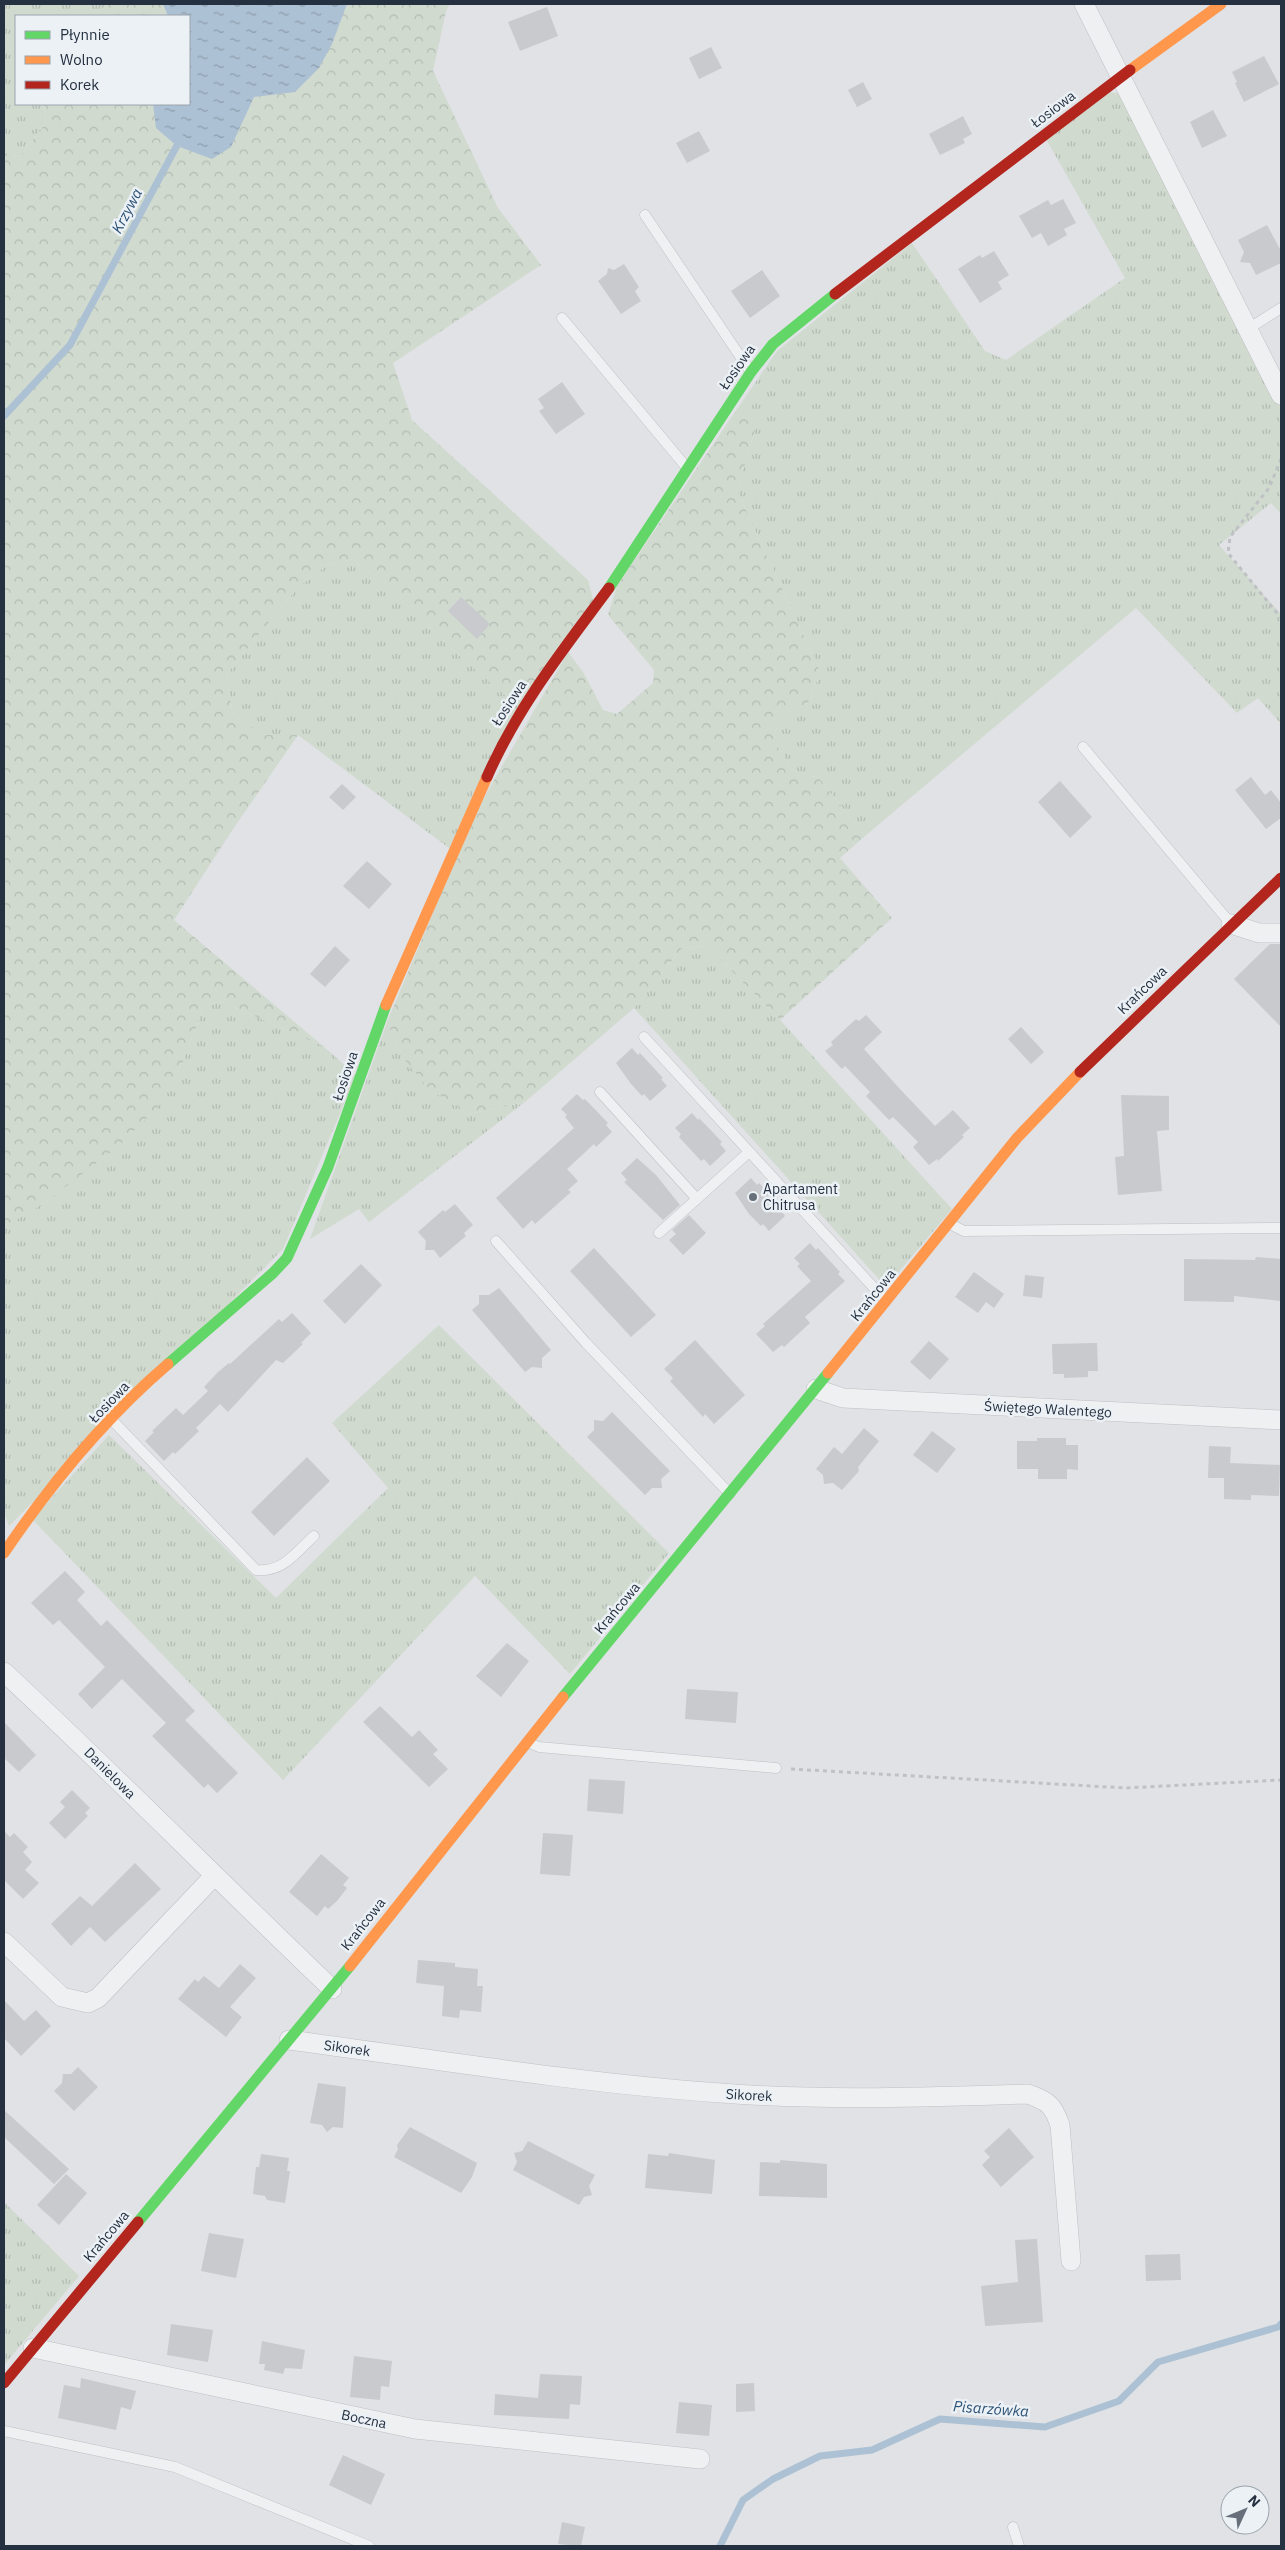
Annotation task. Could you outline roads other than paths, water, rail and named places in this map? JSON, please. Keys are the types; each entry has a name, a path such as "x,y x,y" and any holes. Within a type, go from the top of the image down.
{"street":[{"path":"1084,4 1281,395"},
{"name":"Łosiowa","path":"4,1554 33,1510 111,1420 165,1366 273,1274 288,1258 328,1167 380,1019 504,738 530,695 614,581 751,372 772,344 1119,76 1141,64 1221,4"},
{"name":"Krańcowa","path":"4,2383 332,1989 526,1741 730,1495 950,1224 1017,1138 1064,1087 1231,924 1281,878"},
{"path":"1231,924 1258,933 1281,933"},
{"name":"Świętego Walentego","path":"816,1389 842,1398 1281,1420"},
{"name":"Danielowa","path":"4,1672 95,1757 214,1876 332,1989"},
{"path":"4,1942 62,1997 88,2003 98,1998 214,1876"},
{"name":"Sikorek","path":"289,2040 567,2077 721,2094 846,2099 1028,2094 1045,2100 1055,2110 1060,2125 1071,2260"},
{"name":"Boczna","path":"33,2348 415,2429 700,2459"}],"lane":[{"path":"646,215 751,372"},
{"path":"1248,329 1281,308"},
{"path":"562,318 687,469"},
{"path":"1083,747 1231,924"},
{"path":"644,1037 887,1301"},
{"path":"600,1092 697,1198"},
{"path":"659,1233 749,1152"},
{"path":"950,1224 964,1231 1281,1228"},
{"path":"496,1241 586,1342 730,1495"},
{"path":"111,1420 256,1570 270,1571 282,1565 314,1536"},
{"path":"526,1741 539,1747 776,1768"},
{"path":"4,2430 175,2467 369,2546"},
{"path":"1013,2527 1019,2546"}],"water":[{"path":"163,4 347,4 332,44 319,68 295,92 254,97 231,147 212,159 177,146 156,128 153,105 190,105 190,15 168,15"}],"waterway":[{"name":"Krzywa","path":"4,416 70,345 181,138"},
{"name":"Pisarzówka","path":"720,2546 743,2500 773,2479 820,2456 872,2450 940,2419 1045,2427 1119,2401 1158,2362 1278,2327 1281,2324"}],"place":[{"name":"Apartament Chitrusa","path":"753,1197"}]}
